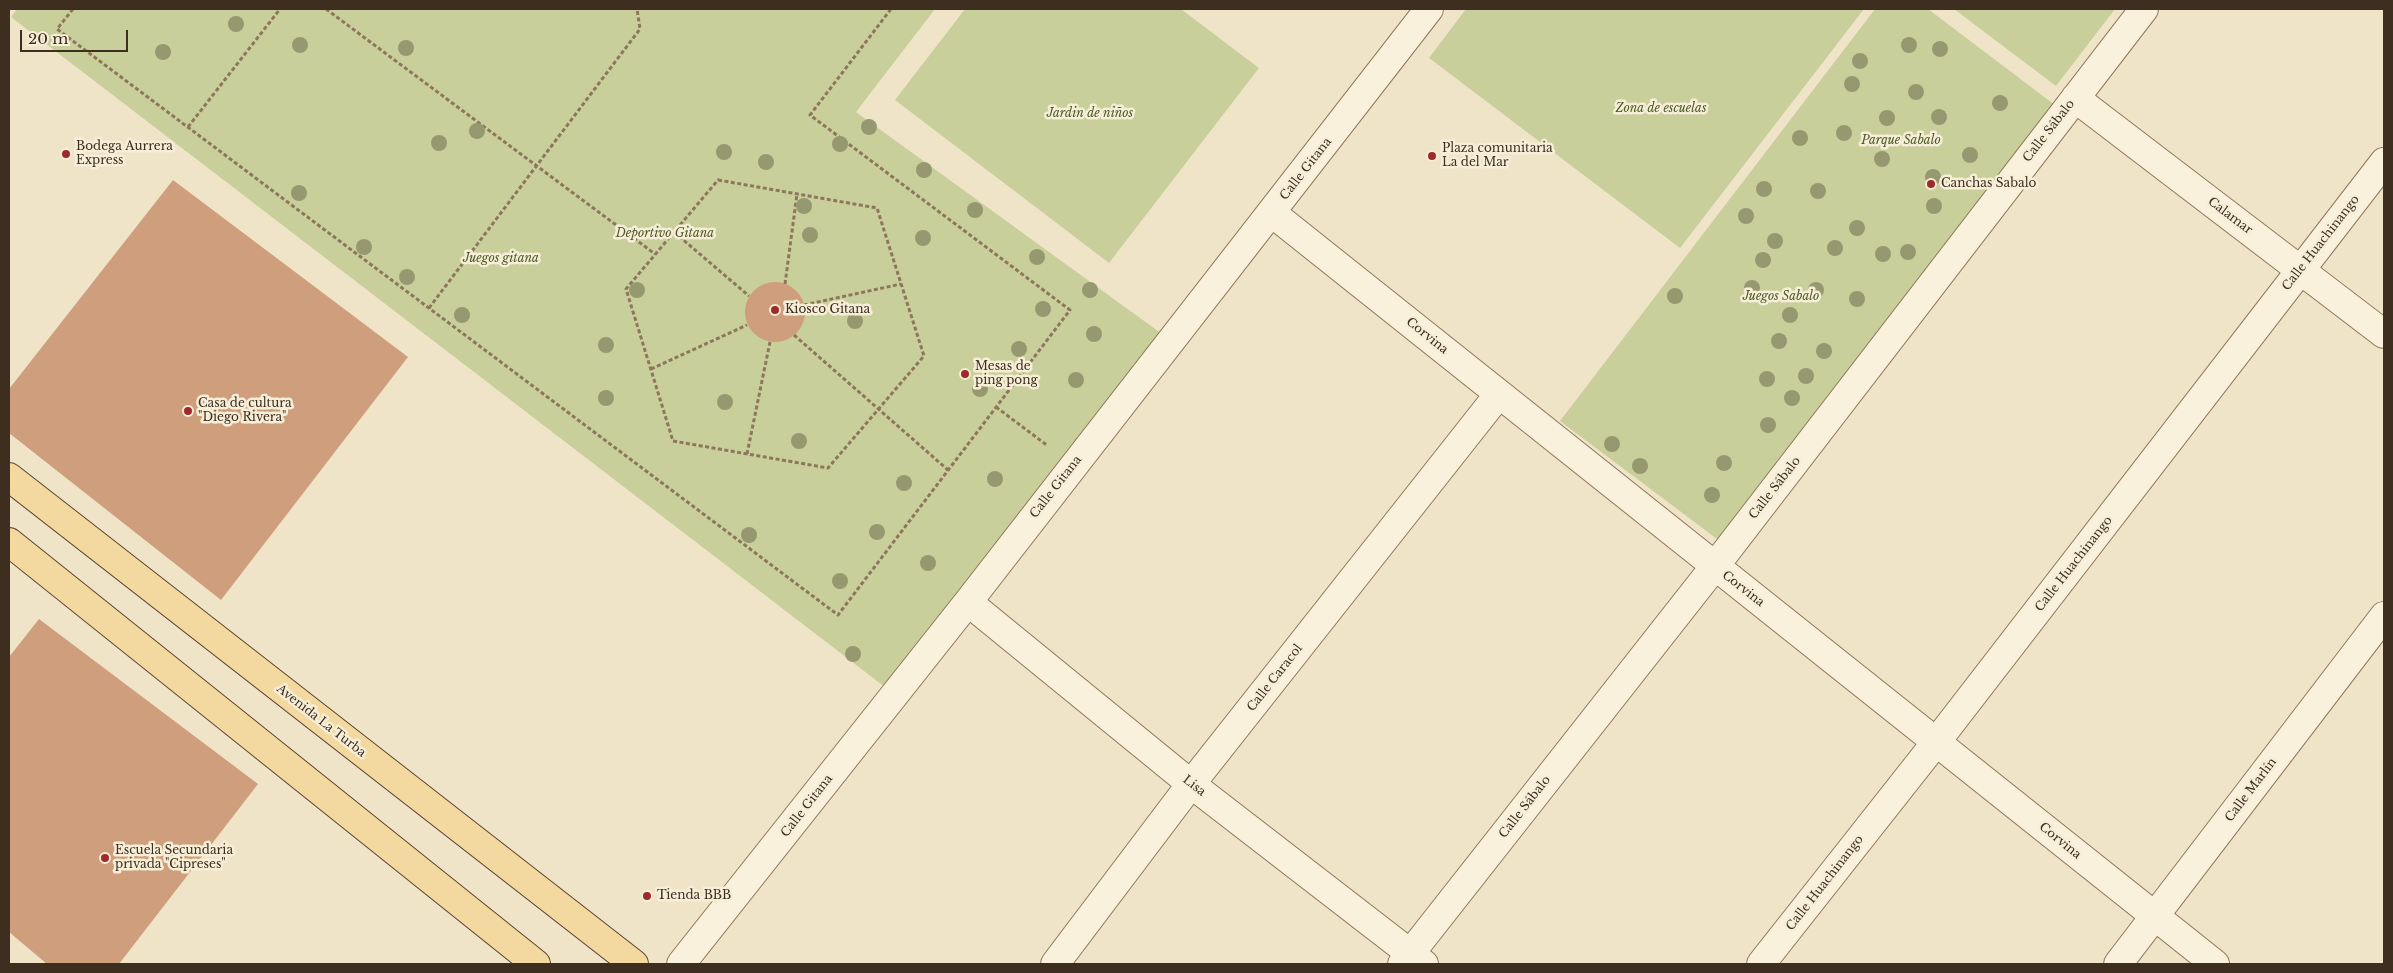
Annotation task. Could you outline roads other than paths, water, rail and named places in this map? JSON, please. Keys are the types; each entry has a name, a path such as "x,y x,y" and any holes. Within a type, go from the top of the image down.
{"main road":[{"name":"Avenida La Turba","path":"9,477 634,964"},
{"path":"9,542 536,964"}],"street":[{"name":"Calle Gitana","path":"681,964 968,602 1430,9"},
{"name":"Calle Sábalo","path":"1412,961 2144,9"},
{"name":"Calamar","path":"2075,98 2384,334"},
{"name":"Calle Huachinango","path":"1761,964 1937,741 2384,162"},
{"name":"Corvina","path":"1272,213 2215,964"},
{"name":"Calle Caracol","path":"1055,964 1191,784 1499,394"},
{"name":"Lisa","path":"968,602 1412,961"},
{"name":"Calle Marlín","path":"2118,964 2384,616"}],"place":[{"name":"Bodega Aurrera Express","path":"66,154"},
{"name":"Plaza comunitaria La del Mar","path":"1432,156"},
{"name":"Canchas Sabalo","path":"1931,184"},
{"name":"Kiosco Gitana","path":"775,310"},
{"name":"Mesas de ping pong","path":"965,374"},
{"name":"Casa de cultura \"Diego Rivera\"","path":"188,411"},
{"name":"Escuela Secundaria privada \"Cipreses\"","path":"105,858"},
{"name":"Tienda BBB","path":"647,896"}],"park label":[{"name":"Zona de escuelas","path":"1661,109"},
{"name":"Jardin de niños","path":"1090,114"},
{"name":"Parque Sabalo","path":"1901,141"},
{"name":"Deportivo Gitana","path":"665,234"},
{"name":"Juegos gitana","path":"501,259"},
{"name":"Juegos Sabalo","path":"1781,297"}]}
